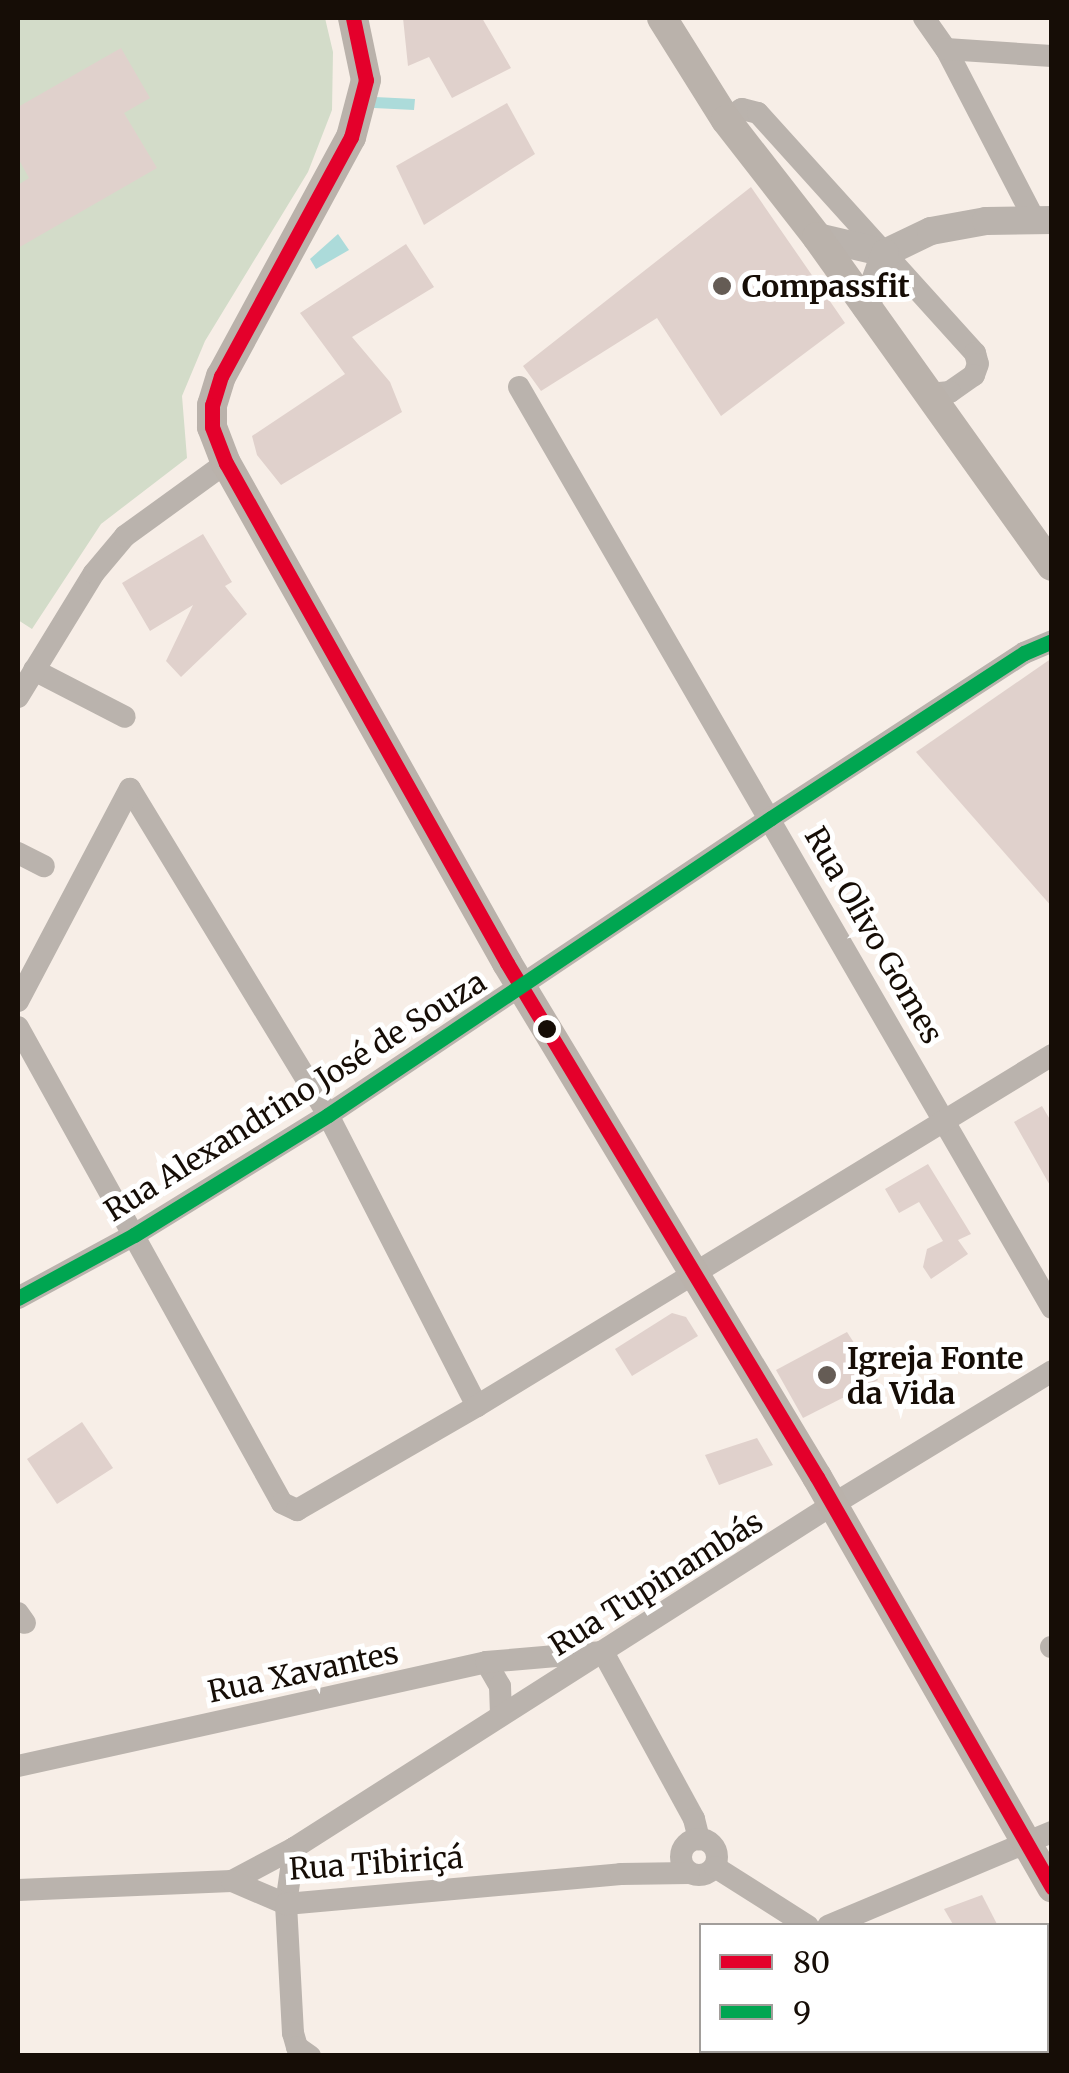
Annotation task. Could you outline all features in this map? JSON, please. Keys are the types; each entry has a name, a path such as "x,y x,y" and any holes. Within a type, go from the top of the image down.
{"main road":[{"path":"353,18 366,80 350,137 221,376 212,404 212,427 226,464 523,987 832,1505 1038,1837 1052,1888"},
{"path":"662,18 726,120 817,237 1052,566"}],"street":[{"path":"817,237 885,253 932,230 1043,219 946,49 924,18"},
{"path":"946,49 1052,56"},
{"path":"726,120 742,109 758,112 975,353 978,364 974,375 950,392 926,394"},
{"path":"866,307 885,253"},
{"name":"Rua Olivo Gomes","path":"519,387 1052,1308"},
{"path":"18,697 94,573 125,536 226,464"},
{"name":"Rua Alexandrino José de Souza","path":"18,1298 134,1235 328,1115 771,818 1024,653 1052,641"},
{"path":"34,670 125,717"},
{"path":"18,1001 130,789 328,1115 477,1406"},
{"path":"18,853 44,866"},
{"path":"18,1028 282,1503 296,1510 313,1504 477,1406 1052,1055"},
{"name":"Rua Tupinambás","path":"232,1881 294,1848 832,1505 1052,1371"},
{"path":"603,1652 694,1819 690,1855 717,1850 715,1867 803,1923"},
{"name":"Rua Xavantes","path":"18,1766 486,1662 603,1652"},
{"path":"486,1662 500,1686 502,1715"},
{"path":"835,1923 1038,1837"},
{"path":"294,1848 286,1904 293,2034 297,2047 310,2056"},
{"name":"Rua Tibiriçá","path":"18,1890 232,1881 286,1904 621,1874 690,1855 700,1876 715,1867"}],"green space":[{"path":"18,18 325,18 333,52 332,110 308,172 205,341 182,396 187,458 101,524 32,629 18,620"}],"water":[{"path":"375,97 415,99 414,110 374,108"},
{"path":"338,234 349,250 316,269 310,259"}],"building":[{"path":"403,18 482,18 511,68 452,98 429,57 408,66"},
{"path":"121,48 150,98 124,113 157,168 18,248 18,185 29,178 18,158 18,107"},
{"path":"507,103 535,154 424,225 396,166"},
{"name":"Compassfit","path":"751,187 845,323 721,416 657,318 541,391 523,366"},
{"path":"406,244 434,287 352,337 390,382 402,412 281,485 257,455 252,436 345,374 300,313"},
{"path":"203,534 232,582 225,586 247,614 181,677 166,661 193,605 150,631 122,583"},
{"path":"1052,658 1052,907 916,752"},
{"path":"1042,1106 1052,1123 1052,1189 1014,1122"},
{"path":"928,1164 971,1234 958,1240 968,1254 931,1279 923,1267 927,1249 943,1241 919,1202 899,1213 885,1189"},
{"path":"672,1313 686,1317 698,1336 632,1376 615,1349"},
{"name":"Igreja Fonte da Vida","path":"847,1332 878,1380 803,1418 776,1370"},
{"path":"82,1422 113,1468 57,1504 27,1459"},
{"path":"757,1438 773,1465 719,1485 705,1455"},
{"path":"982,1895 996,1923 952,1923 944,1909"}],"transit line":[{"name":"80","path":"353,18 366,80 351,137 221,376 212,405 212,427 226,463 507,963 817,1477 1052,1888"},
{"name":"9","path":"18,1298 134,1235 328,1115 771,818 1024,653 1052,641"}],"place":[{"name":"Compassfit","path":"722,286"},
{"name":"Igreja Fonte da Vida","path":"827,1375"}]}
